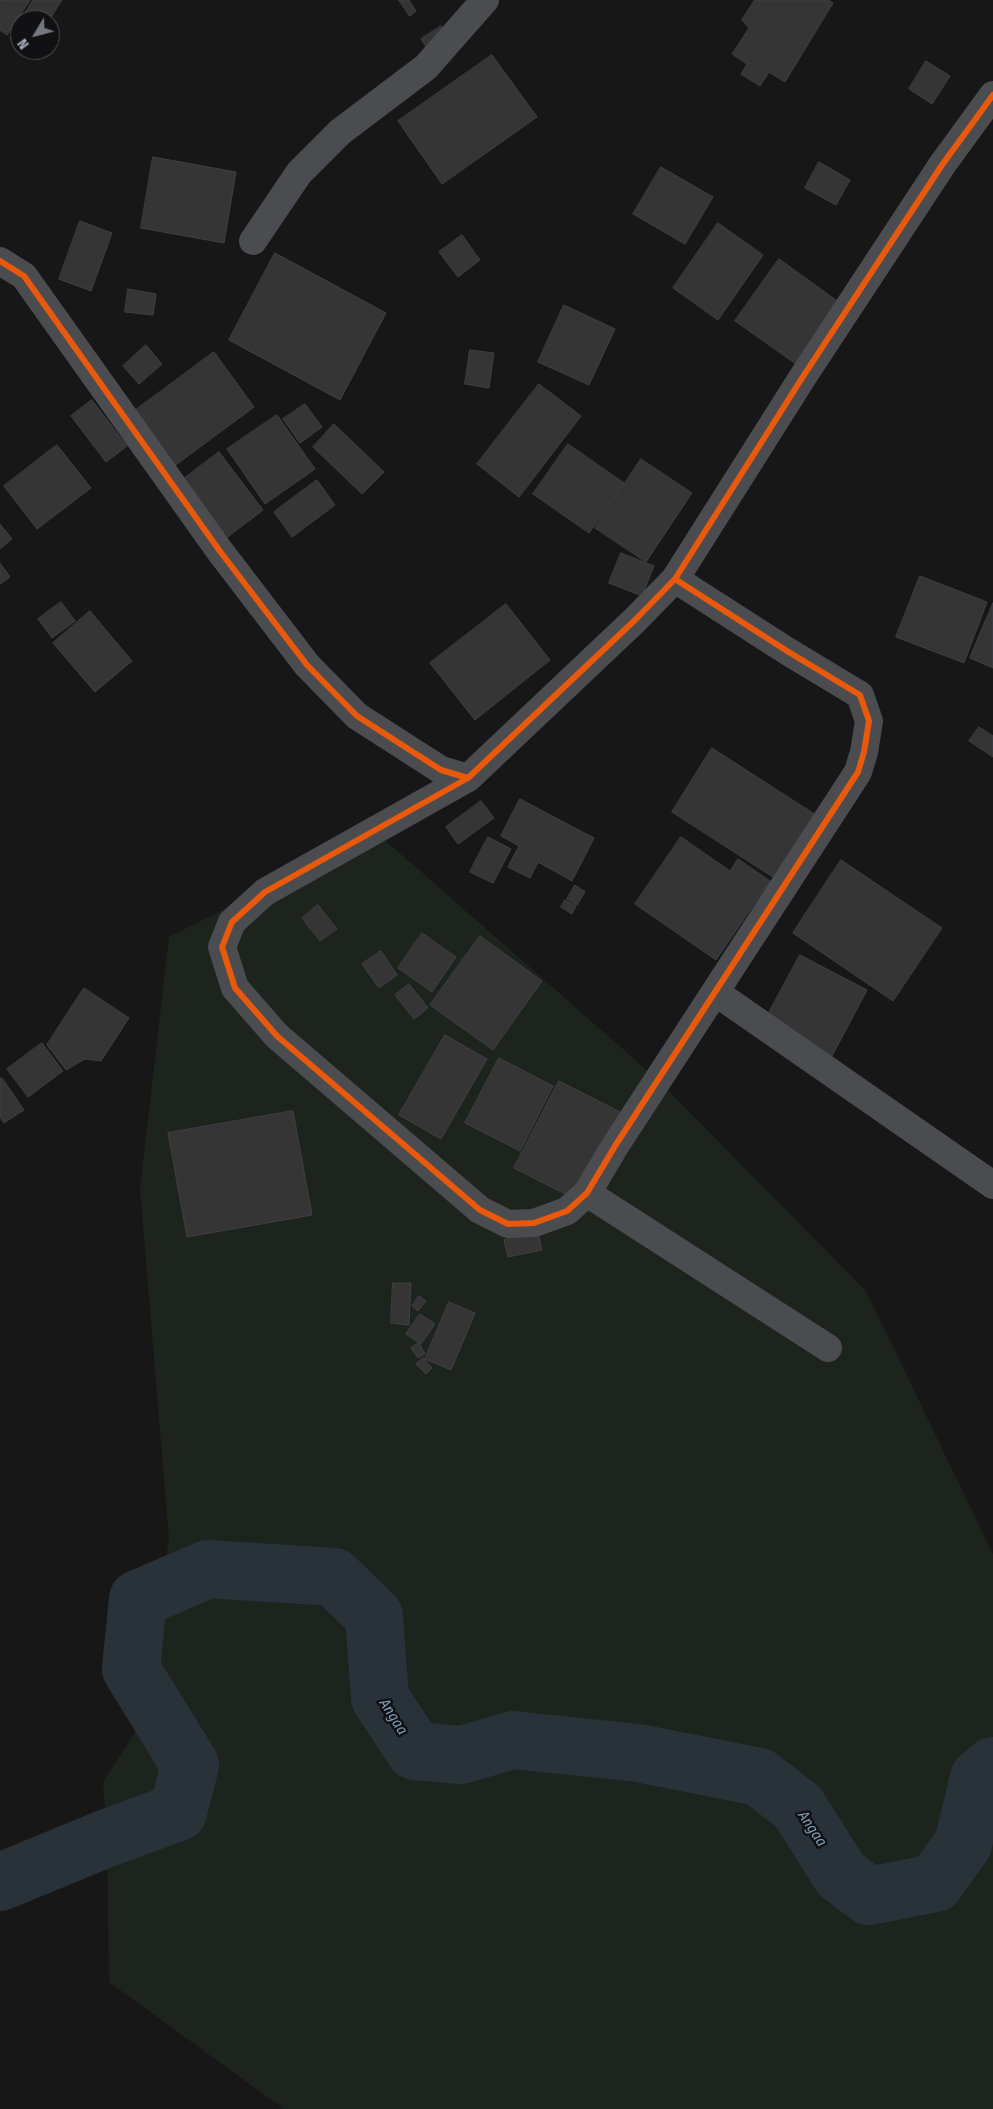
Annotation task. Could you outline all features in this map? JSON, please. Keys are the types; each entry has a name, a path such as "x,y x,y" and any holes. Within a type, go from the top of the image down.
{"street":[{"path":"253,241 300,173 340,132 426,67 486,0"},
{"path":"675,579 787,651 860,695 869,721 864,752 858,772 615,1146 587,1193 567,1210 534,1223 508,1224 480,1210 277,1036 235,988 222,947 232,922 265,892 468,778 635,620 675,579 804,375 931,181 993,95"},
{"path":"0,261 24,276 219,550 306,664 357,716 441,770 468,778"},
{"path":"716,992 993,1185"},
{"path":"587,1193 828,1348"}],"shaded area":[{"path":"377,833 657,1079 866,1291 993,1554 993,2109 284,2109 109,1982 107,1838 103,1782 140,1724 169,1539 140,1189 169,937"}],"building":[{"path":"0,0 30,0 23,10 10,10 10,30 7,35 0,30"},
{"path":"33,0 62,0 56,10 27,10"},
{"path":"399,0 409,0 416,11 410,16"},
{"path":"755,0 828,0 833,3 785,82 769,72 760,86 741,74 747,64 732,54 749,28 742,20"},
{"path":"441,26 447,35 427,48 421,39"},
{"path":"492,55 537,117 442,184 398,121"},
{"path":"926,61 950,76 932,104 909,89"},
{"path":"153,157 236,172 224,243 141,228"},
{"path":"819,162 850,180 836,205 805,188"},
{"path":"661,167 713,197 685,244 633,214"},
{"path":"80,221 112,233 91,291 59,279"},
{"path":"718,223 763,255 718,320 673,288"},
{"path":"462,235 480,260 458,277 439,252"},
{"path":"275,253 386,313 340,400 229,340"},
{"path":"779,259 840,303 796,364 735,321"},
{"path":"128,289 156,294 153,315 125,312"},
{"path":"564,305 615,329 589,385 538,362"},
{"path":"146,345 162,364 139,384 123,366"},
{"path":"470,350 494,353 489,388 465,384"},
{"path":"214,352 254,407 173,467 133,412"},
{"path":"539,384 581,416 519,497 477,464"},
{"path":"92,400 127,446 106,462 71,416"},
{"path":"305,404 322,427 300,443 283,419"},
{"path":"277,415 315,469 265,504 227,449"},
{"path":"334,424 384,472 362,494 313,447"},
{"path":"568,444 624,483 589,533 533,494"},
{"path":"57,445 91,488 37,529 4,486"},
{"path":"219,452 263,510 221,542 177,484"},
{"path":"641,459 692,493 646,562 595,528"},
{"path":"317,480 335,505 292,537 274,512"},
{"path":"0,524 12,539 0,549"},
{"path":"621,553 654,566 642,596 609,583"},
{"path":"0,563 10,577 0,584"},
{"path":"920,576 987,602 964,663 896,637"},
{"path":"61,602 75,621 52,638 38,619"},
{"path":"993,603 993,668 970,658"},
{"path":"506,604 550,660 475,720 430,663"},
{"path":"90,611 132,661 95,692 53,643"},
{"path":"979,727 993,736 993,757 969,741"},
{"path":"712,748 819,817 779,881 672,812"},
{"path":"520,799 594,838 572,881 538,862 530,878 508,867 519,846 501,836"},
{"path":"481,801 494,818 458,844 446,827"},
{"path":"488,837 511,849 493,883 470,872"},
{"path":"681,837 730,871 738,859 770,881 716,960 635,904"},
{"path":"841,860 942,928 893,1001 793,933"},
{"path":"575,885 585,892 577,905 567,899"},
{"path":"565,900 576,906 572,914 561,907"},
{"path":"318,905 337,929 320,941 302,918"},
{"path":"422,933 456,957 432,992 398,968"},
{"path":"480,936 542,981 493,1050 430,1005"},
{"path":"381,951 397,975 379,988 362,964"},
{"path":"800,955 867,990 831,1058 764,1022"},
{"path":"409,984 428,1008 414,1019 395,995"},
{"path":"84,988 129,1018 101,1061 85,1059 66,1070 47,1045"},
{"path":"445,1035 487,1059 441,1139 399,1115"},
{"path":"42,1043 63,1071 28,1097 7,1069"},
{"path":"499,1058 553,1086 520,1151 465,1123"},
{"path":"2,1078 24,1110 4,1123 0,1117 0,1079"},
{"path":"559,1081 620,1112 575,1199 514,1168"},
{"path":"293,1111 312,1215 187,1237 168,1133"},
{"path":"538,1232 542,1250 508,1257 504,1240"},
{"path":"393,1283 411,1283 409,1325 391,1323"},
{"path":"419,1296 426,1301 418,1311 412,1306"},
{"path":"449,1302 475,1313 451,1370 425,1359"},
{"path":"420,1314 435,1324 421,1344 406,1334"},
{"path":"419,1343 425,1354 418,1358 411,1348"},
{"path":"423,1358 432,1368 426,1374 416,1364"}],"waterway":[{"name":"Angaa","path":"0,1882 107,1838 178,1812 190,1765 131,1669 138,1599 208,1569 334,1577 374,1616 380,1698 415,1751 461,1755 513,1740 638,1753 759,1777 798,1807 841,1875 869,1896 935,1883 963,1844 979,1778 993,1766"}],"cycle path":[{"path":"0,261 24,276 219,550 307,665 357,716 441,770 468,778 635,620 675,579 804,375 942,165 993,95"},
{"path":"468,778 265,892 232,922 222,947 235,988 277,1036 480,1210 508,1224 534,1223 567,1211 587,1193 615,1146 858,772 864,752 869,721 860,695 787,651 675,579"}]}
